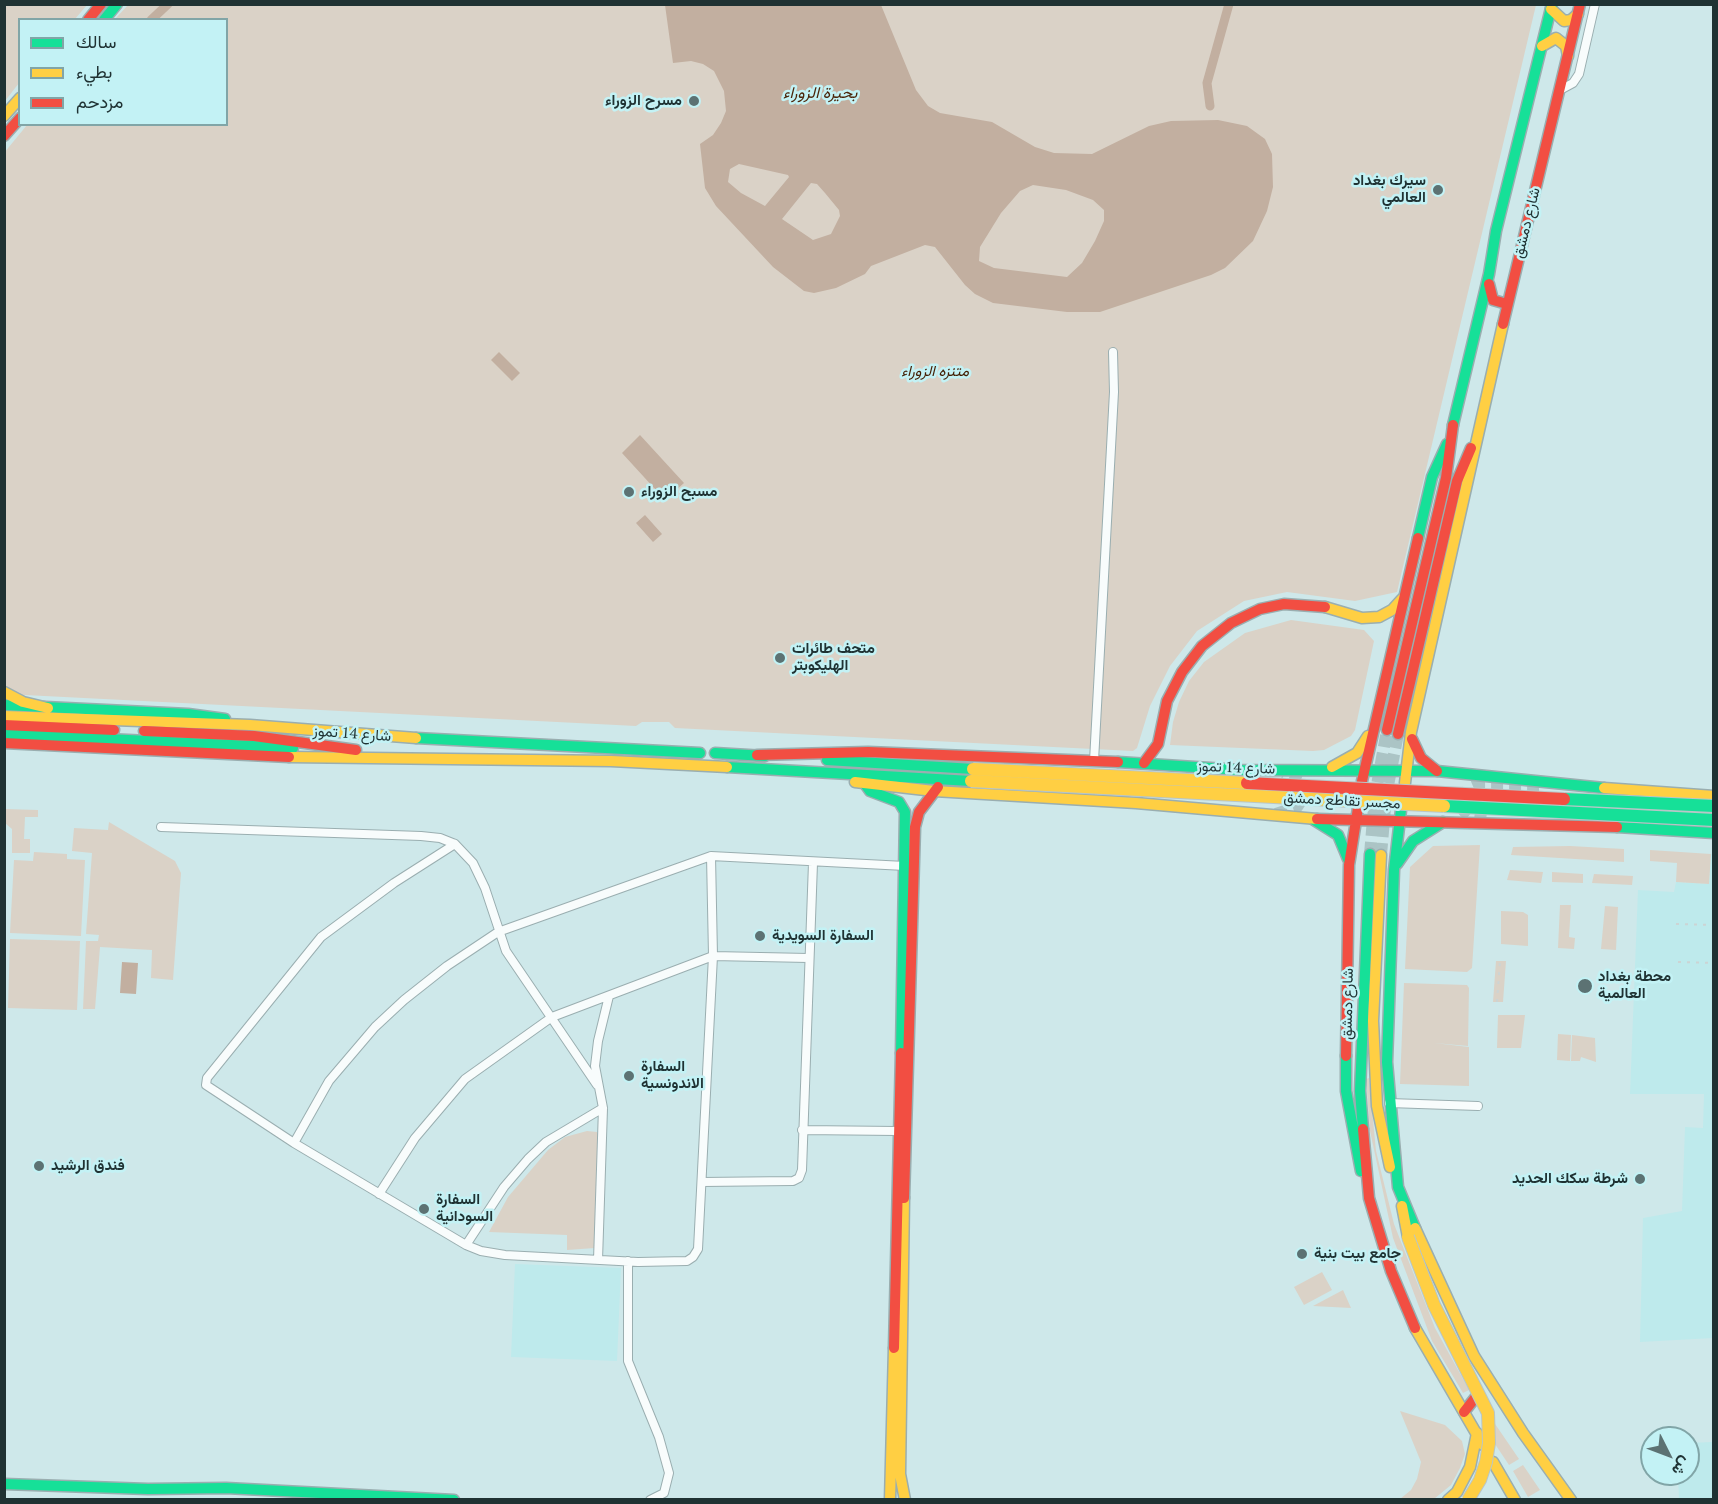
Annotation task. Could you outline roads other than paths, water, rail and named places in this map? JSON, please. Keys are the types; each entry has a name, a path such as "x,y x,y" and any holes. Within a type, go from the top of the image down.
{"main road":[{"path":"90,18 101,4"},
{"path":"106,18 117,4"},
{"path":"1551,7 1564,21 1571,20 1579,9"},
{"name":"شارع دمشق","path":"1405,783 1406,770 1399,732 1446,478 1450,437 1489,274 1496,231 1551,7"},
{"name":"شارع دمشق","path":"1399,732 1468,480 1474,442 1579,9"},
{"path":"1542,46 1556,38 1566,46 1568,57"},
{"path":"4,116 18,101"},
{"path":"4,136 18,120"},
{"path":"1489,274 1491,298 1496,302 1507,304"},
{"name":"شارع دمشق","path":"1363,775 1432,477 1450,437"},
{"path":"1143,763 1158,744 1167,701 1182,672 1202,646 1231,623 1260,609 1291,604 1324,607 1362,618 1379,617 1392,610 1403,598"},
{"path":"4,692 22,702 48,708"},
{"path":"4,705 201,715 250,725"},
{"name":"شارع 14 تموز","path":"4,716 250,725 435,740 700,753"},
{"name":"شارع 14 تموز","path":"4,725 254,736 393,756"},
{"path":"1326,769 1357,753 1373,727"},
{"path":"1399,732 1437,771"},
{"path":"4,734 296,748 393,756"},
{"name":"شارع 14 تموز","path":"4,743 258,756 393,756 611,761 759,769 855,768 972,775"},
{"path":"611,761 612,748"},
{"path":"868,752 860,755 855,768 867,789 895,800 902,806 906,826 890,1500"},
{"name":"شارع 14 تموز","path":"715,753 757,755 868,752 1143,763 1241,770 1326,769 1363,775 1406,770 1437,771 1567,785 1713,796"},
{"name":"شارع 14 تموز","path":"757,755 945,779 972,775"},
{"name":"شارع 14 تموز","path":"759,769 934,791 1136,803 1310,819 1358,814 1401,815 1443,822 1713,833"},
{"name":"مجسر تقاطع دمشق","path":"972,775 1713,806"},
{"name":"مجسر تقاطع دمشق","path":"972,775 1713,820"},
{"path":"905,1500 900,1474 903,1192 915,827 919,812 945,779"},
{"name":"شارع دمشق","path":"1358,814 1349,865 1346,1091 1354,1149 1391,1271 1420,1340 1483,1445"},
{"name":"شارع دمشق","path":"1398,1188 1387,1062 1394,870 1401,815"},
{"path":"1310,819 1338,835 1345,846 1349,865"},
{"path":"1394,870 1413,841 1443,822"},
{"name":"شارع دمشق","path":"1369,1198 1360,1091 1375,855 1373,1021 1375,1073 1381,1129 1389,1166 1487,1396 1571,1500"},
{"path":"1402,1201 1408,1237 1434,1305 1488,1413 1489,1443 1486,1462 1480,1480 1468,1500"},
{"path":"1464,1412 1487,1396"},
{"path":"1448,1500 1457,1492 1470,1467 1476,1433"},
{"path":"1493,1462 1515,1500"},
{"path":"4,1484 226,1488 454,1500"}],"street":[{"path":"1560,90 1574,83 1579,74 1595,4"},
{"path":"1094,761 1114,392 1113,352"},
{"path":"161,827 421,836 440,838 455,844 472,863 485,888 506,951 597,1085"},
{"path":"455,844 385,889 321,937 207,1078 206,1085 294,1143 466,1245 481,1251 505,1255 598,1260 687,1261 698,1249 713,956 711,856"},
{"path":"294,1143 329,1081 375,1027 447,966 498,932 711,856 905,866"},
{"path":"702,1182 794,1181 799,1178 802,1170 813,863"},
{"path":"379,1194 415,1137 465,1078 552,1017 713,956 808,958"},
{"path":"598,1260 603,1108 595,1066 598,1041 609,996"},
{"path":"1389,1103 1478,1106"},
{"path":"466,1245 504,1187 528,1159 546,1142 603,1108"},
{"path":"802,1130 897,1131"},
{"path":"628,1261 628,1361 659,1437 669,1473 664,1493 650,1500"}],"water":[{"name":"بحيرة الزوراء","path":"665,5 881,5 916,90 928,106 940,113 992,122 1035,147 1054,153 1092,154 1149,126 1171,121 1218,120 1247,126 1265,139 1272,154 1273,187 1267,211 1253,241 1225,268 1211,275 1100,312 1067,312 993,303 975,294 965,285 935,247 925,245 871,266 865,274 836,288 814,293 804,291 773,267 716,206 705,188 700,144 713,135 721,123 726,111 724,91 714,71 703,64 691,61 673,63","holes":["739,164 788,175 789,177 765,206 741,193 728,182 730,169","811,183 817,184 825,193 839,210 840,216 831,234 813,240 782,219","1033,185 1066,190 1093,200 1104,210 1104,221 1095,241 1082,263 1067,277 994,268 979,261 980,247 1001,213 1020,191"]},
{"path":"499,352 520,373 512,381 491,360"},
{"path":"640,435 684,483 665,500 622,453"},
{"path":"645,515 662,534 653,542 636,523"},
{"path":"122,962 138,963 136,994 120,993"}],"waterway":[{"path":"153,18 168,4"},
{"path":"1210,106 1207,83 1229,4"}],"tunnel":[{"path":"1370,854 1375,796 1387,730"},
{"path":"1381,855 1386,796 1398,734"},
{"path":"1276,814 1297,807 1306,793 1303,780 1283,773"},
{"path":"1486,820 1472,818 1464,811 1462,802 1468,789 1475,786 1539,786"}],"railway":[{"path":"1676,924 1714,925"},
{"path":"1497,1002 1500,961"},
{"path":"1678,962 1714,963"}],"place":[{"name":"مسرح الزوراء","path":"694,101"},
{"name":"سيرك بغداد العالمي","path":"1438,190"},
{"name":"مسبح الزوراء","path":"629,492"},
{"name":"متحف طائرات الهليكوبتر","path":"780,658"},
{"name":"السفارة السويدية","path":"760,936"},
{"name":"محطة بغداد العالمية","path":"1585,986"},
{"name":"السفارة الاندونسية","path":"629,1076"},
{"name":"فندق الرشيد","path":"39,1166"},
{"name":"شرطة سكك الحديد","path":"1640,1179"},
{"name":"السفارة السودانية","path":"424,1209"},
{"name":"جامع بيت بنية","path":"1302,1254"}],"park label":[{"name":"متنزه الزوراء","path":"935,372"}]}
